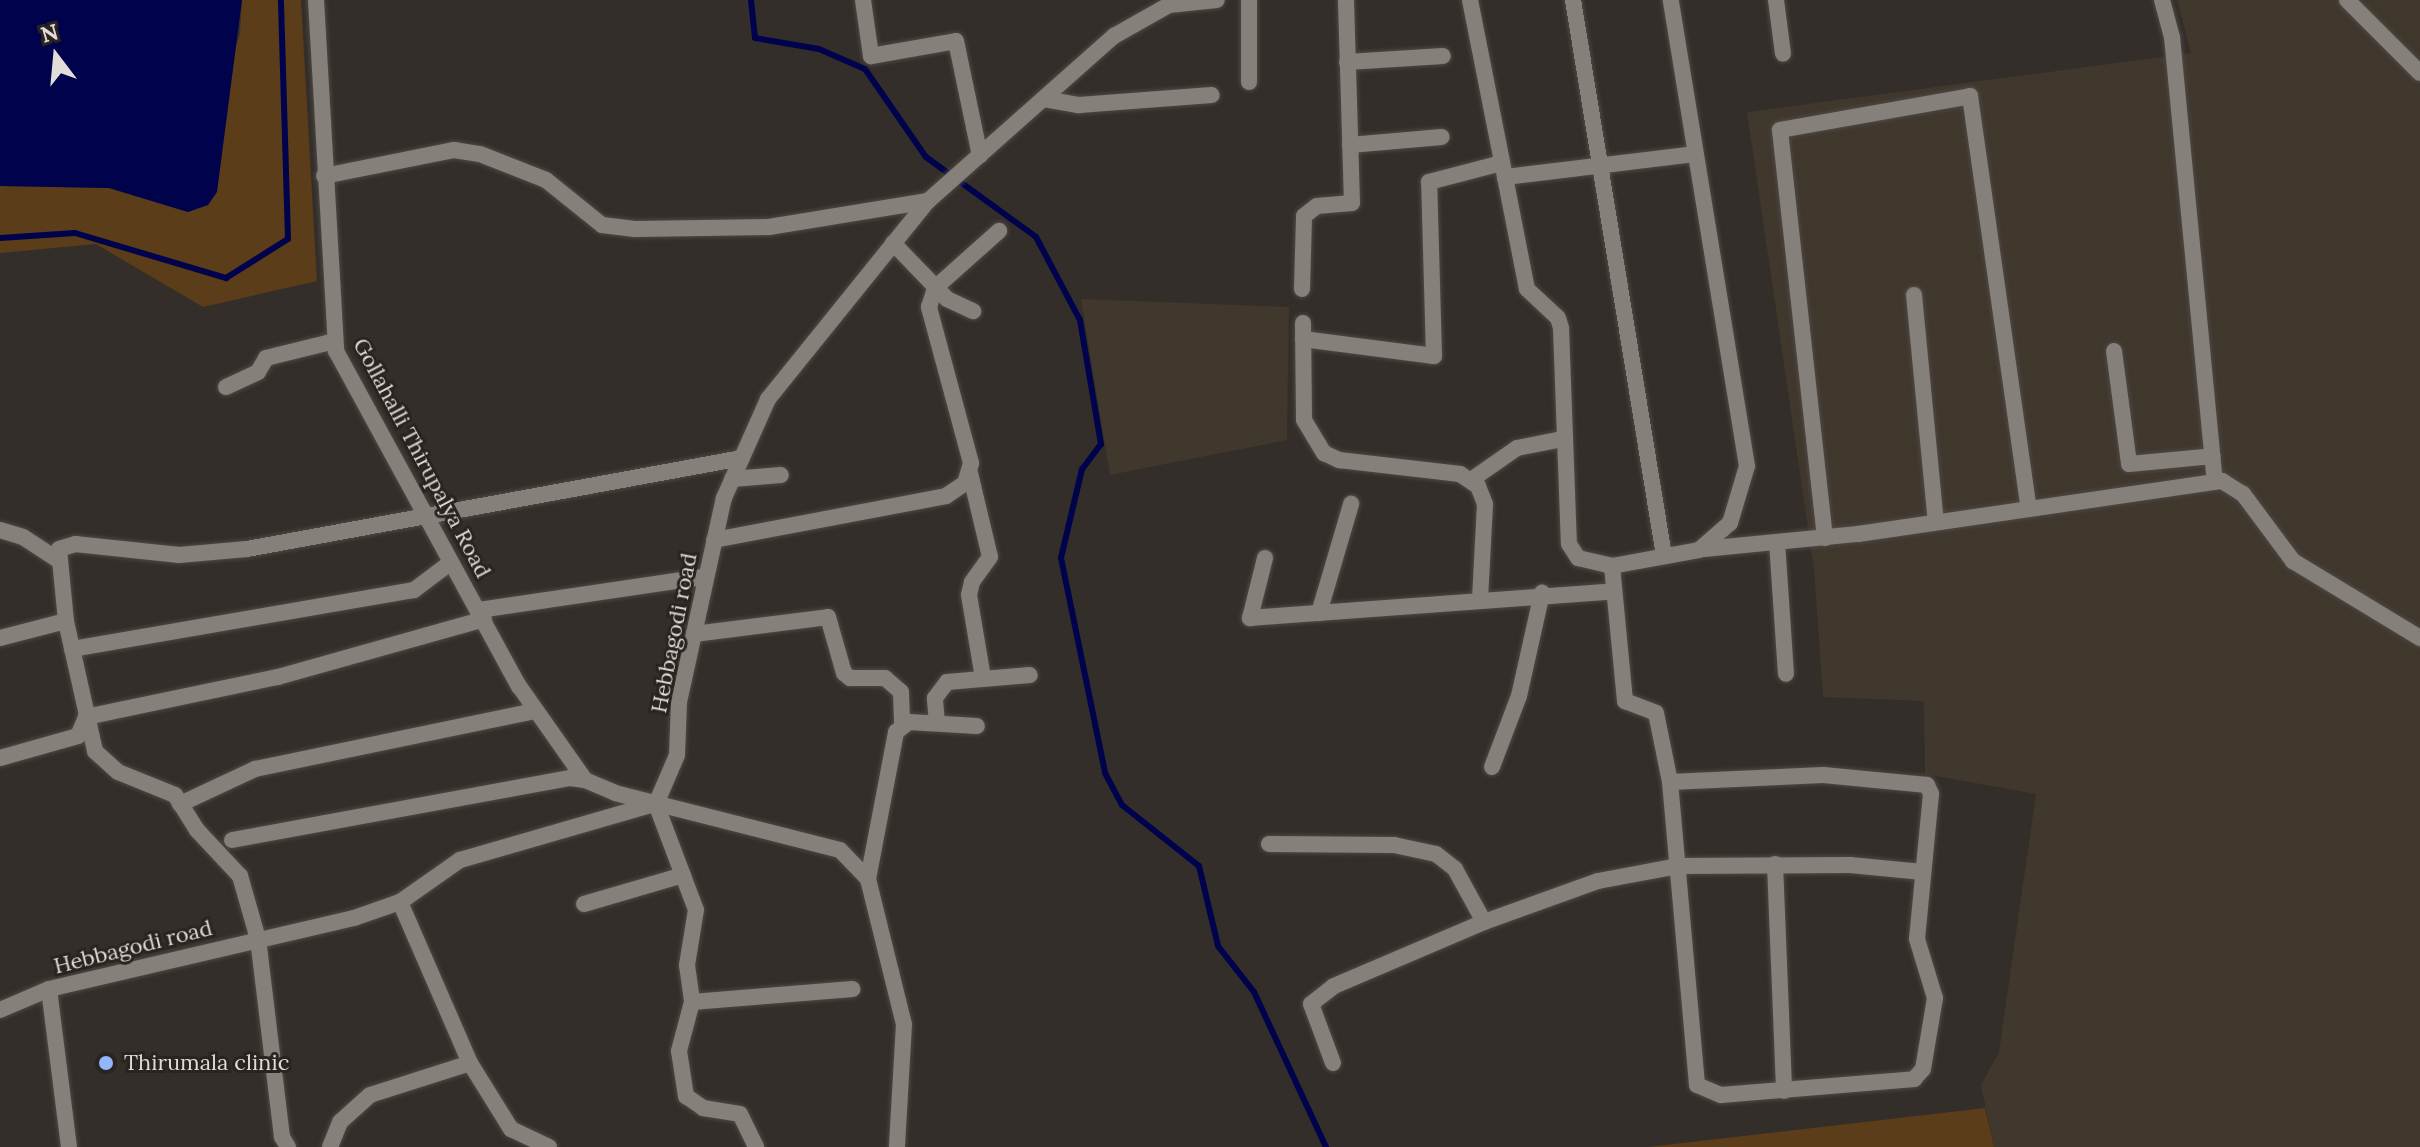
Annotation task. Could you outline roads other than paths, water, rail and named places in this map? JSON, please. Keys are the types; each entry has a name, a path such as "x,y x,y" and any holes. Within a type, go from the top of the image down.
{"street":[{"name":"Gollahalli Thirupalya Road","path":"316,0 335,341 450,563 482,614 534,711 585,780"},
{"path":"863,0 871,56 956,41 980,156"},
{"name":"Hebbagodi road","path":"0,1010 49,989 400,902 460,860 656,804 677,755 679,702 703,577 732,479 768,399 893,243 928,201 947,184 1114,36 1169,5 1217,0"},
{"path":"1249,0 1249,82"},
{"path":"1302,289 1304,216 1317,206 1352,203 1346,0"},
{"path":"1470,0 1527,289 1558,318 1561,328 1569,544 1578,558 1612,566 1699,550 1825,538 2215,480 2243,494 2293,561 2420,638"},
{"path":"1573,0 1664,556"},
{"path":"1671,0 1747,466 1730,523 1699,550"},
{"path":"1776,0 1783,54"},
{"path":"2162,0 2172,37 2215,480"},
{"path":"2347,0 2420,73"},
{"path":"1347,62 1443,56"},
{"path":"1044,99 1079,105 1212,95"},
{"path":"1825,538 1780,130 1970,96 2029,508"},
{"path":"1350,145 1442,137"},
{"path":"324,176 454,150 480,154 546,180 602,225 635,229 769,227 928,201"},
{"path":"1480,601 1485,504 1471,480 1460,474 1339,460 1324,453 1304,420 1303,331 1434,356 1429,182 1503,170 1600,165 1695,154"},
{"path":"983,678 970,588 990,557 929,307 935,288 999,231"},
{"path":"893,243 935,288 973,311"},
{"path":"1914,295 1936,522"},
{"path":"226,387 258,372 266,358 335,341"},
{"path":"2114,351 2129,464 2213,456"},
{"path":"1471,480 1517,448 1563,439"},
{"path":"288,1147 282,1137 258,939 235,868 197,830 175,795 100,759 86,717 66,621 59,549 75,544 206,554 742,458"},
{"path":"714,540 946,496 970,473"},
{"path":"732,479 781,475"},
{"path":"1319,613 1351,504"},
{"path":"0,530 23,537 58,560"},
{"path":"1777,542 1786,674"},
{"path":"1265,558 1250,618 1480,601 1542,593 1614,591"},
{"path":"72,649 414,590 450,563"},
{"path":"1612,566 1625,701 1656,713 1670,782 1697,1085 1721,1095 1900,1083 1914,1079 1923,1069 1936,990 1918,946 1931,794 1917,781 1823,775 1670,782"},
{"path":"86,717 278,677 482,614 703,577"},
{"path":"1492,767 1519,696 1542,593"},
{"path":"694,634 828,617 844,673 850,678 885,678 901,692 902,725 894,740 868,879 904,1024 897,1147"},
{"path":"0,638 66,621"},
{"path":"937,723 935,698 942,685 955,679 1030,675"},
{"path":"180,804 255,769 534,711"},
{"path":"0,758 78,736 86,717"},
{"path":"902,725 937,723 977,726"},
{"path":"232,840 570,778 585,780 656,804 840,850 868,879"},
{"path":"656,804 696,919 687,965 692,1002 679,1051 686,1096 703,1108 740,1114 756,1147"},
{"path":"1269,844 1394,845 1436,854 1455,869 1484,922"},
{"path":"1333,1063 1311,1004 1334,986 1484,922 1598,881 1678,866 1775,864 1923,872"},
{"path":"1775,864 1784,1091"},
{"path":"584,904 683,875"},
{"path":"400,902 470,1063 511,1129 549,1147"},
{"path":"49,989 69,1147"},
{"path":"692,1002 852,989"},
{"path":"330,1147 340,1122 370,1095 470,1063"}],"waterway":[{"path":"0,238 75,233 226,278 288,239 281,0"},
{"path":"751,0 755,38 819,49 865,69 926,157 1036,237 1080,320 1101,444 1082,469 1061,558 1105,773 1122,805 1199,866 1218,946 1254,992 1326,1147"}],"place":[{"name":"Thirumala clinic","path":"106,1063"}]}
